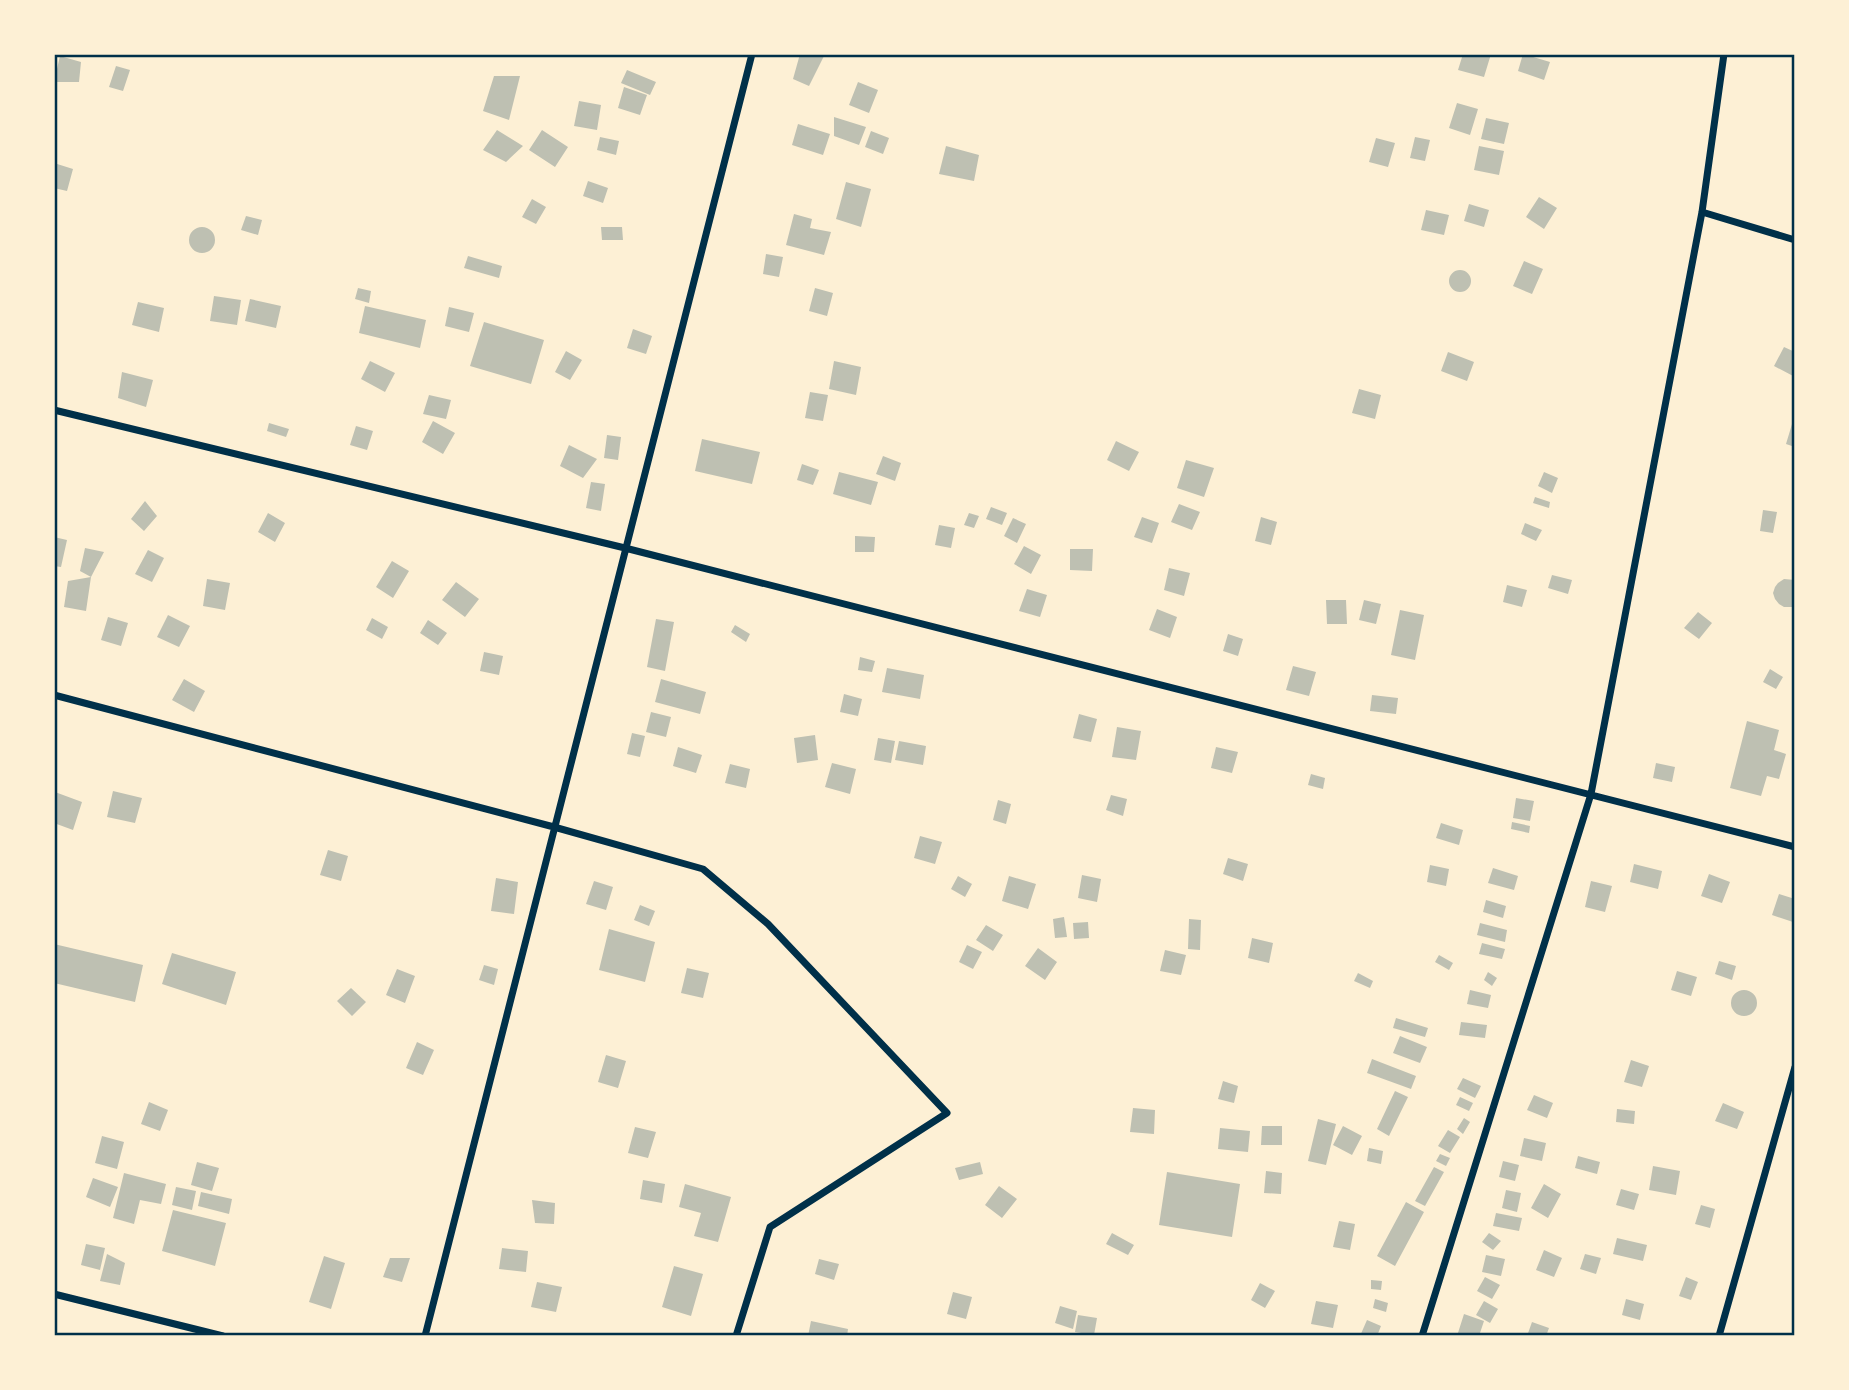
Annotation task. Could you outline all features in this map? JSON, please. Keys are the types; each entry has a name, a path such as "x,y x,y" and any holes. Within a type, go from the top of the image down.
{"street":[{"path":"425,1336 752,54"},
{"path":"1422,1336 1591,794 1702,212 1724,54"},
{"path":"1702,212 1795,240"},
{"path":"54,410 625,548 1795,846"},
{"path":"54,695 703,869 768,924 947,1113 770,1227 736,1336"},
{"path":"1719,1336 1795,1067"},
{"path":"54,1294 223,1336"}],"building":[{"path":"800,54 824,56 809,86 793,79"},
{"path":"1463,54 1491,54 1484,77 1458,70"},
{"path":"1523,54 1550,62 1544,80 1518,71"},
{"path":"60,56 81,62 79,82 54,82"},
{"path":"116,66 130,70 123,91 109,87"},
{"path":"627,70 656,82 650,95 621,83"},
{"path":"494,76 520,76 509,120 483,111"},
{"path":"858,82 878,90 869,113 849,105"},
{"path":"624,87 647,95 640,115 618,108"},
{"path":"579,101 601,105 597,130 574,126"},
{"path":"1457,103 1478,109 1470,135 1449,128"},
{"path":"834,117 866,127 859,145 834,136"},
{"path":"1486,118 1509,123 1504,144 1481,139"},
{"path":"798,124 830,134 823,155 792,145"},
{"path":"497,130 523,146 506,162 483,150"},
{"path":"542,130 568,147 555,167 529,150"},
{"path":"871,131 889,138 883,154 865,147"},
{"path":"600,137 619,141 616,155 597,150"},
{"path":"1415,137 1430,140 1425,161 1410,158"},
{"path":"1376,138 1395,143 1388,167 1369,162"},
{"path":"946,146 979,155 974,181 939,174"},
{"path":"1479,146 1504,151 1499,175 1474,170"},
{"path":"54,163 73,169 67,191 54,188"},
{"path":"588,181 608,188 603,203 583,196"},
{"path":"846,182 871,189 861,227 836,219"},
{"path":"1539,197 1557,208 1544,229 1526,217"},
{"path":"532,199 546,207 536,224 522,217"},
{"path":"1469,204 1489,210 1484,227 1464,221"},
{"path":"1426,210 1449,215 1444,235 1421,230"},
{"path":"794,214 812,219 810,228 831,232 824,255 786,245"},
{"path":"246,216 262,220 258,235 241,230"},
{"path":"202,227 211,231 215,240 211,249 202,253 193,249 189,240 193,231"},
{"path":"601,227 622,227 623,240 602,240"},
{"path":"766,254 783,257 779,277 763,274"},
{"path":"468,256 502,266 499,278 464,268"},
{"path":"1524,261 1543,269 1532,294 1513,286"},
{"path":"1460,270 1468,273 1471,281 1468,289 1460,292 1452,289 1449,281 1452,273"},
{"path":"358,288 371,291 369,303 355,299"},
{"path":"815,288 833,293 827,316 809,311"},
{"path":"214,296 241,300 237,325 210,321"},
{"path":"250,299 281,306 276,328 245,321"},
{"path":"138,302 164,308 159,332 132,325"},
{"path":"365,306 426,320 420,348 359,333"},
{"path":"449,307 474,313 469,332 445,326"},
{"path":"484,322 544,340 531,384 470,366"},
{"path":"633,329 652,336 646,354 627,348"},
{"path":"1784,347 1795,352 1795,377 1774,366"},
{"path":"566,351 582,360 570,380 555,372"},
{"path":"1448,352 1474,362 1467,381 1441,371"},
{"path":"370,361 395,373 385,392 361,379"},
{"path":"834,361 861,367 856,395 829,389"},
{"path":"122,372 153,380 146,407 118,398"},
{"path":"1359,389 1381,395 1375,419 1352,413"},
{"path":"810,392 828,395 823,421 805,418"},
{"path":"429,395 451,400 446,419 423,414"},
{"path":"433,421 455,433 443,454 422,442"},
{"path":"269,423 289,429 286,437 267,431"},
{"path":"1792,424 1795,425 1795,447 1786,444"},
{"path":"356,426 373,431 367,450 350,445"},
{"path":"607,435 621,437 618,460 604,458"},
{"path":"702,439 760,452 752,484 695,471"},
{"path":"1116,441 1139,452 1129,471 1107,460"},
{"path":"569,445 597,459 583,478 560,466"},
{"path":"883,456 901,463 895,481 876,474"},
{"path":"1186,460 1214,468 1204,497 1177,488"},
{"path":"802,464 819,470 813,485 797,480"},
{"path":"839,472 878,482 871,505 833,494"},
{"path":"1544,472 1558,478 1552,493 1538,486"},
{"path":"591,482 605,484 601,511 586,508"},
{"path":"1535,497 1550,502 1549,508 1533,503"},
{"path":"145,501 157,516 144,531 131,519"},
{"path":"1179,504 1200,512 1192,530 1171,522"},
{"path":"991,507 1007,513 1002,525 986,519"},
{"path":"1763,510 1777,512 1773,533 1760,531"},
{"path":"268,513 285,523 275,542 258,532"},
{"path":"969,513 979,516 974,528 964,525"},
{"path":"1142,517 1159,523 1152,543 1134,537"},
{"path":"1261,517 1277,522 1271,545 1255,541"},
{"path":"1013,518 1026,524 1017,543 1004,536"},
{"path":"1525,523 1542,530 1536,541 1521,534"},
{"path":"939,525 955,528 951,548 935,545"},
{"path":"855,536 875,537 874,552 855,552"},
{"path":"54,537 67,540 61,567 54,566"},
{"path":"1024,546 1041,555 1031,574 1014,564"},
{"path":"85,548 104,552 91,577 80,571"},
{"path":"1070,549 1093,549 1092,571 1070,570"},
{"path":"148,550 164,558 152,582 135,574"},
{"path":"392,561 409,571 393,598 376,587"},
{"path":"1169,568 1190,573 1184,596 1164,590"},
{"path":"1552,575 1572,580 1568,594 1548,588"},
{"path":"91,577 86,611 64,607 68,581"},
{"path":"207,579 230,583 225,610 203,606"},
{"path":"1784,579 1795,580 1794,607 1784,607 1775,599 1775,587"},
{"path":"456,582 479,599 465,617 442,600"},
{"path":"1507,585 1527,590 1522,607 1503,602"},
{"path":"1027,589 1047,595 1040,617 1019,611"},
{"path":"1326,600 1346,600 1347,624 1327,624"},
{"path":"1364,600 1381,604 1376,624 1359,620"},
{"path":"1157,609 1177,617 1170,638 1149,630"},
{"path":"1400,610 1424,615 1415,660 1391,655"},
{"path":"1698,612 1712,623 1699,639 1684,628"},
{"path":"168,615 190,626 179,647 157,637"},
{"path":"108,617 128,623 121,646 101,640"},
{"path":"372,618 388,627 382,639 366,630"},
{"path":"656,619 674,622 665,671 647,667"},
{"path":"428,620 447,633 438,645 420,633"},
{"path":"735,625 750,634 746,642 731,632"},
{"path":"1228,634 1243,639 1238,656 1223,651"},
{"path":"484,652 503,656 499,675 480,671"},
{"path":"860,657 875,661 872,672 858,670"},
{"path":"1293,666 1316,672 1309,696 1286,690"},
{"path":"887,668 924,675 920,699 882,692"},
{"path":"1770,669 1783,677 1776,689 1763,682"},
{"path":"184,679 205,691 194,712 172,700"},
{"path":"661,679 706,692 700,714 655,702"},
{"path":"844,694 862,699 858,716 840,712"},
{"path":"1372,695 1398,698 1396,714 1370,711"},
{"path":"651,712 671,717 666,737 646,732"},
{"path":"1079,714 1097,719 1091,742 1073,738"},
{"path":"1747,721 1779,730 1774,750 1786,754 1779,779 1767,776 1761,796 1730,788"},
{"path":"1117,727 1141,731 1136,760 1112,757"},
{"path":"632,733 645,736 640,757 627,754"},
{"path":"815,735 818,760 797,763 794,738"},
{"path":"878,738 895,741 891,763 874,760"},
{"path":"899,741 926,746 923,765 895,760"},
{"path":"678,747 702,755 696,773 673,766"},
{"path":"1216,747 1238,752 1232,773 1211,768"},
{"path":"832,763 856,769 850,794 825,787"},
{"path":"1656,763 1675,767 1672,782 1653,778"},
{"path":"730,764 750,769 746,788 725,783"},
{"path":"1311,774 1325,778 1323,789 1308,785"},
{"path":"113,791 142,798 135,823 107,817"},
{"path":"55,792 82,802 73,830 54,823"},
{"path":"1111,795 1127,799 1123,816 1106,810"},
{"path":"1516,798 1534,801 1530,821 1513,818"},
{"path":"998,800 1011,804 1006,824 993,820"},
{"path":"1512,822 1530,826 1529,833 1511,829"},
{"path":"1441,823 1463,830 1459,845 1436,838"},
{"path":"920,836 942,842 935,864 914,858"},
{"path":"328,850 348,856 341,881 320,875"},
{"path":"1228,858 1248,864 1243,881 1223,874"},
{"path":"1634,864 1662,871 1658,889 1630,882"},
{"path":"1430,865 1449,869 1446,886 1427,882"},
{"path":"1493,868 1518,876 1514,890 1488,883"},
{"path":"1709,874 1730,882 1722,903 1701,896"},
{"path":"1082,875 1101,879 1097,902 1078,898"},
{"path":"958,876 972,884 965,897 951,889"},
{"path":"1009,876 1036,884 1028,909 1002,901"},
{"path":"496,878 518,882 514,914 491,911"},
{"path":"594,881 613,887 606,910 586,904"},
{"path":"1591,881 1612,886 1605,912 1585,907"},
{"path":"1779,894 1795,899 1793,922 1772,915"},
{"path":"1486,900 1506,906 1503,918 1483,912"},
{"path":"640,905 655,911 649,926 634,920"},
{"path":"1064,917 1067,937 1055,938 1053,919"},
{"path":"1189,919 1201,920 1200,950 1188,949"},
{"path":"1088,922 1089,938 1074,939 1073,923"},
{"path":"1480,923 1507,930 1505,942 1477,935"},
{"path":"986,925 1003,935 993,951 976,940"},
{"path":"609,929 655,942 645,982 599,970"},
{"path":"1252,938 1273,943 1269,963 1248,958"},
{"path":"1482,943 1505,949 1502,959 1479,954"},
{"path":"54,944 143,965 135,1002 54,983"},
{"path":"967,945 982,952 973,969 959,962"},
{"path":"1038,948 1057,962 1045,980 1025,966"},
{"path":"1165,950 1186,955 1181,975 1160,971"},
{"path":"172,953 236,972 226,1005 162,984"},
{"path":"1439,955 1453,963 1449,970 1435,962"},
{"path":"1719,961 1736,966 1732,980 1715,974"},
{"path":"484,965 498,969 494,985 479,980"},
{"path":"687,968 709,973 703,998 681,993"},
{"path":"397,969 415,976 405,1003 386,995"},
{"path":"1677,971 1697,977 1691,996 1671,990"},
{"path":"1488,972 1497,978 1492,986 1484,980"},
{"path":"1358,973 1373,981 1370,988 1354,981"},
{"path":"351,988 366,1002 352,1016 337,1001"},
{"path":"1470,990 1491,995 1488,1008 1467,1004"},
{"path":"1744,990 1753,994 1757,1003 1753,1012 1744,1016 1735,1012 1731,1003 1735,994"},
{"path":"1396,1018 1428,1028 1425,1037 1393,1028"},
{"path":"1461,1022 1487,1025 1485,1038 1459,1035"},
{"path":"1400,1036 1427,1047 1420,1063 1393,1053"},
{"path":"417,1042 434,1050 423,1075 406,1068"},
{"path":"606,1055 626,1061 618,1088 598,1082"},
{"path":"1372,1059 1416,1076 1411,1089 1367,1073"},
{"path":"1631,1060 1649,1066 1642,1087 1624,1082"},
{"path":"1463,1078 1481,1086 1475,1098 1457,1089"},
{"path":"1223,1081 1238,1086 1234,1103 1218,1099"},
{"path":"1395,1091 1408,1097 1389,1136 1377,1129"},
{"path":"1534,1095 1553,1103 1547,1118 1527,1110"},
{"path":"1460,1097 1473,1103 1469,1111 1456,1105"},
{"path":"149,1102 168,1110 160,1131 141,1124"},
{"path":"1723,1103 1744,1112 1737,1129 1715,1121"},
{"path":"1133,1108 1155,1110 1154,1134 1130,1132"},
{"path":"1617,1109 1635,1111 1634,1124 1616,1122"},
{"path":"1464,1118 1470,1122 1463,1134 1457,1129"},
{"path":"1318,1119 1336,1124 1326,1165 1308,1161"},
{"path":"1262,1126 1282,1126 1282,1145 1261,1145"},
{"path":"1343,1126 1362,1136 1352,1155 1333,1145"},
{"path":"635,1127 656,1132 648,1158 628,1153"},
{"path":"1220,1128 1250,1131 1248,1152 1218,1149"},
{"path":"1448,1130 1460,1137 1450,1153 1438,1146"},
{"path":"102,1136 124,1142 117,1169 95,1163"},
{"path":"1524,1138 1546,1143 1542,1161 1520,1156"},
{"path":"1369,1148 1383,1151 1381,1164 1367,1161"},
{"path":"1440,1154 1450,1158 1446,1166 1436,1161"},
{"path":"1578,1156 1600,1162 1597,1174 1575,1168"},
{"path":"1503,1161 1519,1165 1515,1181 1499,1177"},
{"path":"197,1162 219,1168 212,1191 191,1185"},
{"path":"980,1162 983,1174 959,1180 955,1168"},
{"path":"1653,1166 1680,1171 1676,1195 1649,1190"},
{"path":"1434,1167 1444,1172 1425,1206 1415,1201"},
{"path":"1266,1171 1282,1173 1281,1194 1264,1193"},
{"path":"1167,1172 1240,1184 1232,1237 1159,1225"},
{"path":"124,1173 166,1184 161,1204 140,1200 134,1224 113,1218"},
{"path":"93,1178 118,1187 110,1207 86,1197"},
{"path":"643,1180 665,1184 662,1203 640,1199"},
{"path":"685,1184 731,1197 718,1242 694,1236 701,1213 679,1207"},
{"path":"1544,1184 1561,1194 1548,1218 1531,1208"},
{"path":"999,1186 1017,1199 1002,1218 985,1205"},
{"path":"176,1187 196,1191 192,1210 172,1205"},
{"path":"1621,1189 1639,1194 1634,1210 1616,1205"},
{"path":"1506,1190 1521,1193 1517,1212 1502,1208"},
{"path":"201,1192 232,1199 229,1214 198,1206"},
{"path":"532,1200 555,1203 554,1224 535,1223"},
{"path":"1406,1202 1424,1212 1395,1266 1377,1256"},
{"path":"1701,1205 1715,1209 1710,1228 1695,1224"},
{"path":"173,1210 226,1223 215,1266 162,1251"},
{"path":"1496,1213 1522,1218 1519,1231 1493,1226"},
{"path":"1339,1221 1355,1224 1350,1250 1333,1247"},
{"path":"1112,1233 1134,1245 1128,1255 1106,1244"},
{"path":"1489,1233 1501,1241 1493,1250 1482,1242"},
{"path":"1617,1238 1647,1245 1643,1261 1613,1254"},
{"path":"86,1244 105,1248 100,1270 81,1265"},
{"path":"502,1248 528,1251 526,1272 499,1269"},
{"path":"1544,1250 1562,1258 1554,1277 1536,1270"},
{"path":"107,1254 125,1263 120,1285 100,1281"},
{"path":"1585,1254 1601,1258 1596,1274 1580,1269"},
{"path":"1486,1255 1505,1259 1501,1276 1482,1272"},
{"path":"324,1256 345,1263 331,1309 309,1302"},
{"path":"390,1258 410,1258 402,1282 383,1277"},
{"path":"819,1259 839,1264 834,1280 815,1274"},
{"path":"674,1266 703,1274 691,1316 662,1307"},
{"path":"1485,1277 1500,1285 1492,1299 1477,1291"},
{"path":"1686,1277 1698,1282 1691,1300 1679,1296"},
{"path":"1371,1280 1382,1281 1381,1290 1371,1289"},
{"path":"537,1282 562,1287 556,1312 531,1307"},
{"path":"1260,1283 1275,1291 1265,1308 1251,1300"},
{"path":"953,1292 972,1297 966,1319 947,1314"},
{"path":"1375,1299 1388,1303 1386,1312 1373,1308"},
{"path":"1626,1299 1644,1304 1640,1320 1622,1315"},
{"path":"1316,1301 1338,1305 1333,1328 1311,1324"},
{"path":"1484,1301 1498,1309 1490,1323 1476,1315"},
{"path":"1060,1306 1077,1311 1073,1329 1055,1323"},
{"path":"1464,1314 1484,1321 1479,1336 1457,1336"},
{"path":"1078,1315 1097,1318 1094,1335 1075,1332"},
{"path":"1367,1320 1381,1326 1377,1336 1360,1336"},
{"path":"811,1321 848,1329 847,1336 808,1336"},
{"path":"1532,1322 1549,1328 1546,1336 1527,1336"}]}
